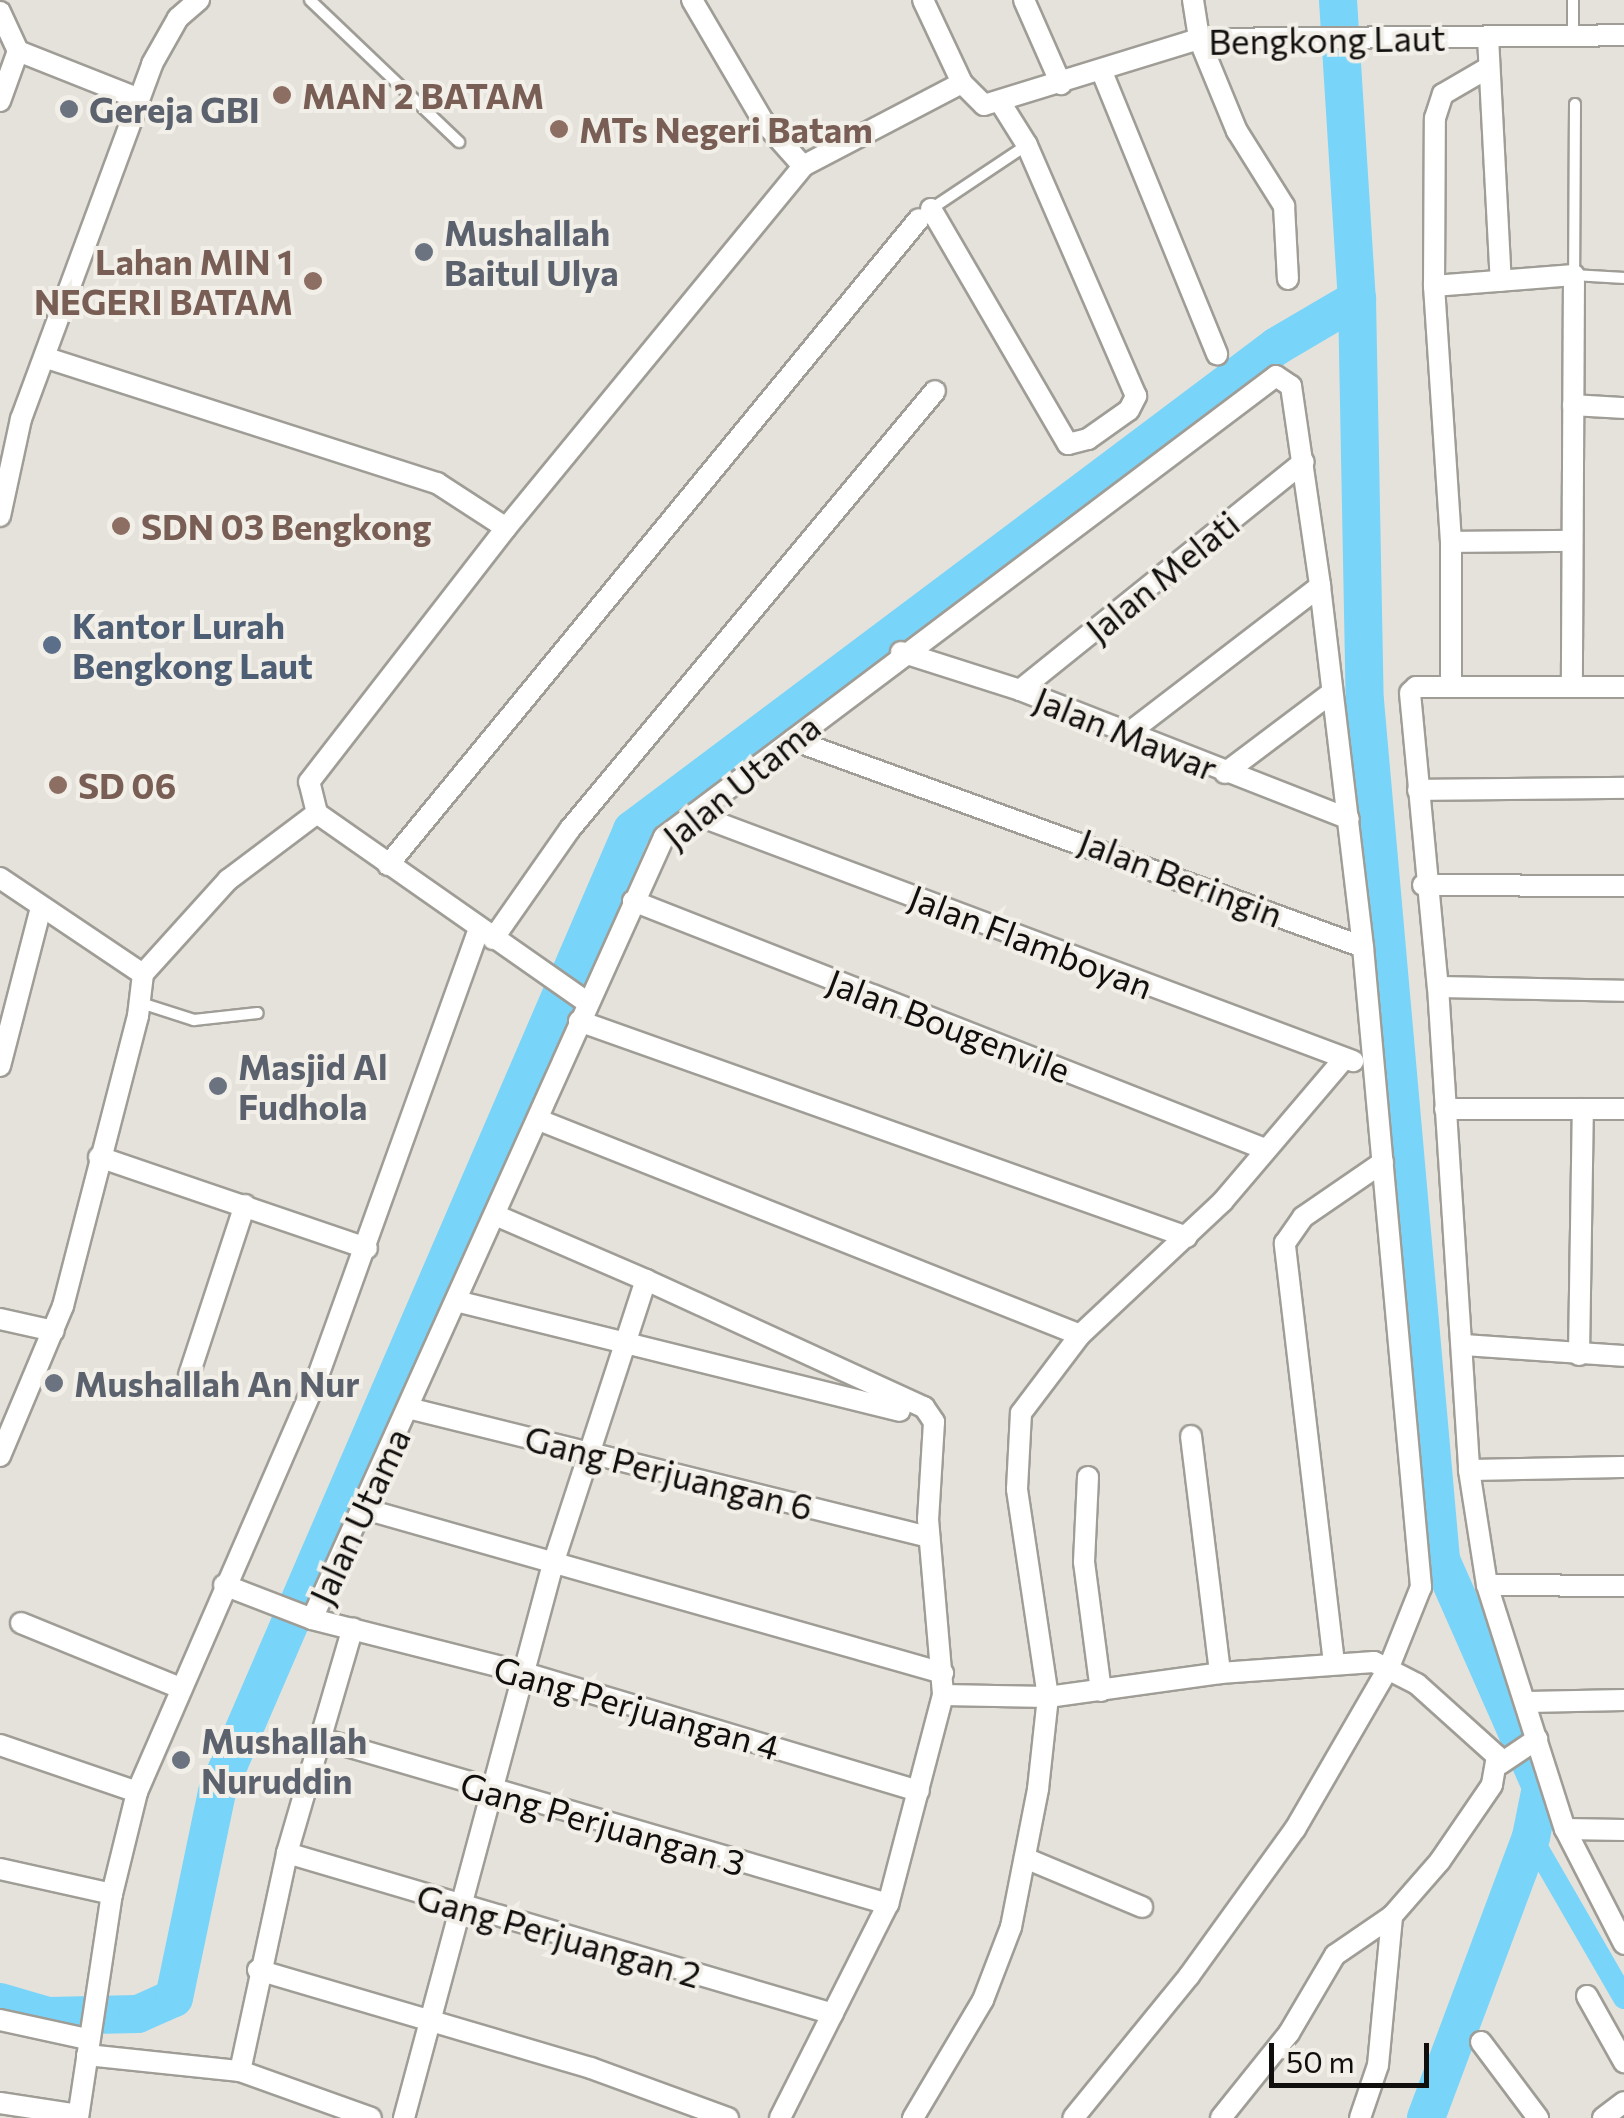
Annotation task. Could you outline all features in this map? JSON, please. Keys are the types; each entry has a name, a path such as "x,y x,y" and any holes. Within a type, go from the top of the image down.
{"street":[{"path":"163,0 178,18"},
{"path":"0,516 10,417 47,358 139,99 178,18 199,0"},
{"path":"692,0 764,121 803,166"},
{"path":"388,865 925,214 1059,434 1075,446 1129,410 1136,396 1027,145 1000,102 979,104 962,83 924,0"},
{"path":"1024,0 1061,84"},
{"path":"1193,0 1199,39 1237,131 1284,206 1288,279"},
{"path":"0,12 18,51 139,99"},
{"name":"Bengkong Laut","path":"1000,102 1199,39 1624,35"},
{"path":"1488,36 1486,69 1501,281"},
{"path":"0,102 18,51"},
{"path":"1451,687 1451,542 1434,286 1435,118 1442,94 1486,69"},
{"path":"1102,72 1217,354"},
{"path":"962,83 803,166 506,528 315,769 307,793 317,813 581,1006 1187,1238"},
{"path":"1434,286 1574,275 1572,687"},
{"path":"47,358 437,482 506,528"},
{"name":"Jalan Utama","path":"307,1617 408,1408 539,1120 581,1006 658,844 902,652 1263,381 1276,376 1291,386 1304,462 1363,947"},
{"path":"0,2103 78,2116 112,1894 136,1792 368,1248 486,933 935,390"},
{"path":"1572,405 1624,408"},
{"name":"Jalan Melati","path":"1020,690 1304,462"},
{"path":"1451,542 1571,541"},
{"path":"1130,732 1320,586"},
{"name":"Jalan Mawar","path":"902,652 1020,690 1349,819"},
{"path":"1624,687 1416,686 1410,693 1424,885 1438,987 1469,1470 1488,1585 1528,1702 1534,1742 1565,1830 1624,1944"},
{"path":"1225,773 1330,693"},
{"name":"Jalan Beringin","path":"793,740 1363,947"},
{"path":"1418,790 1624,788"},
{"path":"0,1456 54,1331 141,1003 143,974 228,880 317,813"},
{"name":"Jalan Flamboyan","path":"694,814 1369,1066"},
{"path":"0,878 143,974"},
{"path":"1424,885 1624,886"},
{"name":"Jalan Bougenvile","path":"633,901 1265,1149"},
{"path":"0,1066 41,907"},
{"path":"1073,2118 1189,1976 1295,1829 1389,1667 1423,1574 1383,1162 1369,1066 1363,947"},
{"path":"1438,987 1624,991"},
{"path":"913,2118 983,2000 1010,1927 1026,1858 1048,1697 1018,1489 1017,1435 1030,1394 1080,1335 1187,1238 1344,1059"},
{"path":"1579,1355 1583,1109"},
{"path":"1445,1110 1624,1110"},
{"path":"539,1120 1080,1335"},
{"path":"100,1157 368,1248"},
{"path":"1334,1663 1285,1242 1303,1217 1383,1162"},
{"path":"189,1376 245,1205"},
{"path":"495,1216 646,1280 929,1414"},
{"path":"404,2118 495,1794 554,1564 646,1280"},
{"path":"456,1300 625,1344 929,1414"},
{"path":"0,1318 54,1331"},
{"path":"1463,1345 1624,1356"},
{"name":"Gang Perjuangan 6","path":"408,1408 929,1537"},
{"path":"780,2118 888,1904 943,1684 929,1537 929,1414"},
{"path":"1191,1436 1220,1673"},
{"path":"1469,1470 1624,1466"},
{"path":"1088,1478 1084,1562 1101,1691"},
{"path":"361,1508 943,1684 1048,1697 1220,1673 1334,1663 1389,1667 1469,1726 1502,1763"},
{"name":"Gang Perjuangan 4","path":"224,1585 307,1617 525,1673 919,1790"},
{"path":"1488,1585 1624,1586"},
{"path":"21,1623 178,1687"},
{"path":"240,2071 258,1970 287,1852 352,1628"},
{"path":"1528,1702 1624,1700"},
{"name":"Gang Perjuangan 3","path":"320,1738 495,1794 888,1904"},
{"path":"1221,2118 1289,2033 1336,1955 1392,1916 1440,1862 1502,1763 1534,1742"},
{"path":"0,1745 136,1792"},
{"path":"1565,1830 1624,1830"},
{"name":"Gang Perjuangan 2","path":"287,1852 461,1909 833,2014"},
{"path":"1026,1858 1142,1907"},
{"path":"0,1870 112,1894"},
{"path":"1360,2118 1378,2065 1392,1916"},
{"path":"258,1970 431,2018 728,2118"},
{"path":"1587,1996 1624,2062"},
{"path":"0,2020 87,2042 240,2071 371,2118"},
{"path":"1481,2042 1538,2118"},
{"path":"1603,2118 1624,2102"}],"lane":[{"path":"310,0 459,142"},
{"path":"1573,0 1573,36"},
{"path":"1575,104 1574,275 1624,278"},
{"path":"925,214 1027,145"},
{"path":"141,1003 194,1020 258,1013"}],"waterway":[{"path":"1338,0 1357,299 1365,701 1441,1560 1541,1787 1531,1837 1426,2118"},
{"path":"0,2002 48,2016 138,2014 174,1998 217,1792 632,830 1277,346 1357,299"},
{"path":"1531,1837 1624,1998"}],"place":[{"name":"MAN 2 BATAM","path":"282,95"},
{"name":"Gereja GBI","path":"69,109"},
{"name":"MTs Negeri Batam","path":"559,129"},
{"name":"Mushallah Baitul Ulya","path":"424,252"},
{"name":"Lahan MIN 1 NEGERI BATAM","path":"313,281"},
{"name":"SDN 03 Bengkong","path":"121,526"},
{"name":"Kantor Lurah Bengkong Laut","path":"52,645"},
{"name":"SD 06","path":"58,785"},
{"name":"Masjid Al Fudhola","path":"218,1086"},
{"name":"Mushallah An Nur","path":"54,1383"},
{"name":"Mushallah Nuruddin","path":"181,1760"}]}
